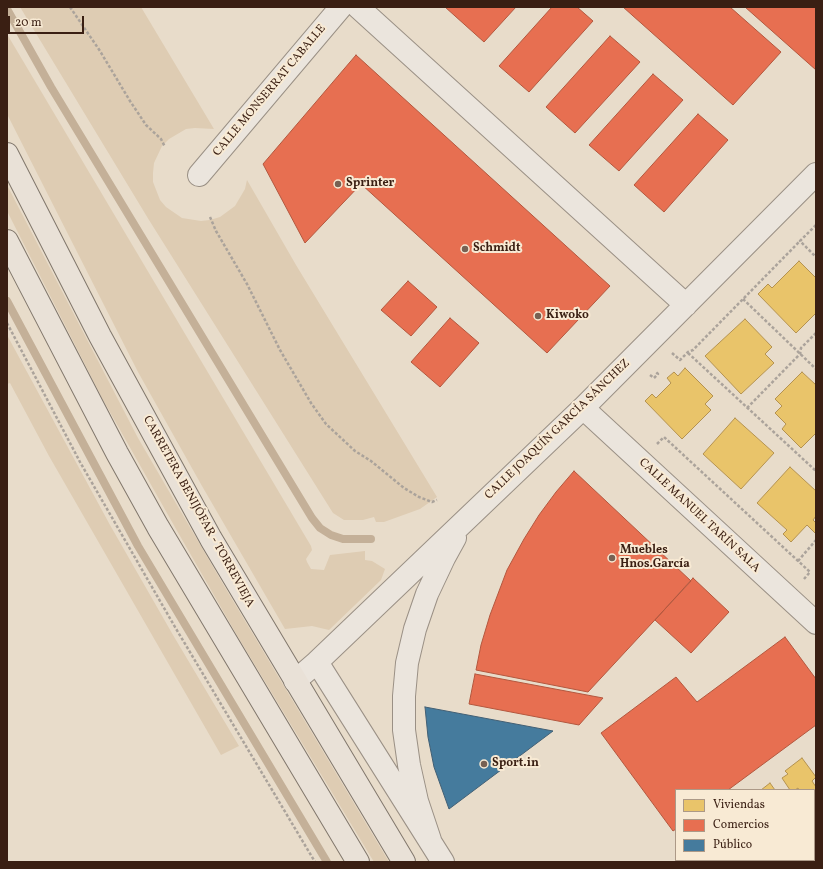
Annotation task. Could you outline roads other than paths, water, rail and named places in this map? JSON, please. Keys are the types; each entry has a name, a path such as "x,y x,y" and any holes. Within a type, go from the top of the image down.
{"main road":[{"name":"CARRETERA BENIJÓFAR - TORREVIEJA","path":"7,154 100,336 211,539 404,862"},
{"path":"7,241 117,453 158,527 358,862"}],"street":[{"name":"CALLE MONSERRAT CABALLE","path":"199,175 341,7"},
{"path":"358,7 686,305"},
{"name":"CALLE JOAQUÍN GARCÍA SÁNCHEZ","path":"295,681 317,662 583,408 816,174"},
{"name":"CALLE MANUEL TARÍN SALA","path":"583,408 816,623"},
{"path":"430,840 409,764 404,730 404,696 407,663 415,629 427,594 444,558 465,520"},
{"path":"317,662 443,862"}],"waterway":[{"path":"7,9 51,87 312,518 320,528 331,535 343,539 371,539"},
{"path":"7,301 138,546 327,862"}],"place":[{"name":"Sprinter","path":"338,184"},
{"name":"Schmidt","path":"465,249"},
{"name":"Kiwoko","path":"538,316"},
{"name":"Muebles Hnos.García","path":"612,558"},
{"name":"Sport.in","path":"484,764"}]}
